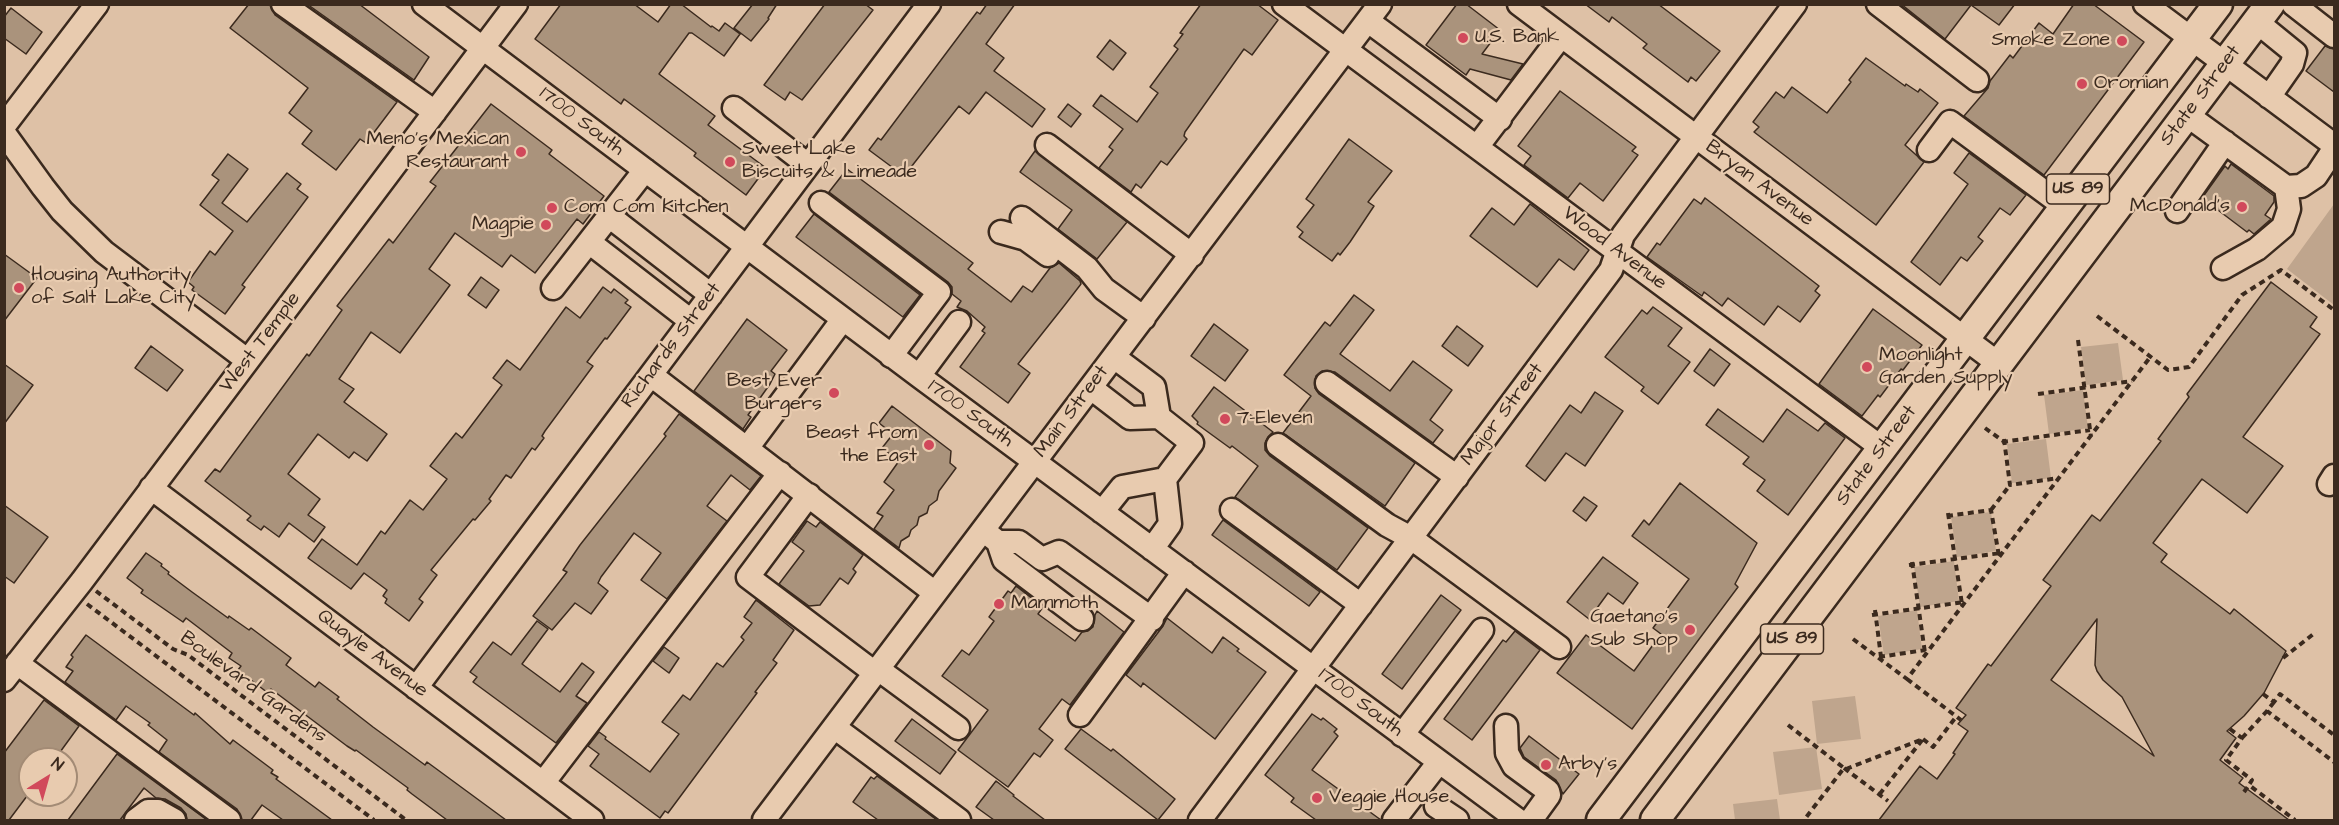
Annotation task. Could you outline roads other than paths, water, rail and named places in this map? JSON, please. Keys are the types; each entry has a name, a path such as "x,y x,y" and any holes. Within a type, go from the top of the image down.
{"main road":[{"name":"State Street","path":"1601,820 2218,4"},
{"name":"State Street","path":"1655,820 2264,13"}],"street":[{"path":"4,126 97,4"},
{"path":"283,4 435,112"},
{"name":"1700 South","path":"424,4 891,356 1439,762 1505,817"},
{"name":"West Temple","path":"11,671 77,587 516,4"},
{"name":"Richards Street","path":"416,688 928,4"},
{"name":"Wood Avenue","path":"1284,4 1882,448"},
{"name":"Bryan Avenue","path":"1519,4 1999,364"},
{"name":"Major Street","path":"1200,820 1611,270 1623,235 1795,4"},
{"path":"1878,4 1977,80"},
{"path":"2145,4 2334,147 2316,176 2301,186 2286,187 2187,115"},
{"path":"2294,4 2334,36"},
{"path":"1374,13 1470,97 1500,119"},
{"name":"Main Street","path":"776,816 834,727 935,593 991,536 1035,462 1374,13"},
{"path":"2264,13 2295,53 2292,64 2269,97"},
{"path":"1478,147 1561,36"},
{"path":"1449,126 1470,97"},
{"path":"734,108 808,165"},
{"path":"1929,150 1950,122 2065,207"},
{"path":"4,133 49,195 104,252 247,360"},
{"path":"2177,211 2224,142"},
{"path":"1047,145 1192,255"},
{"path":"553,288 645,170"},
{"path":"2223,268 2257,249 2283,227 2289,209 2286,187"},
{"path":"821,203 939,292 891,356"},
{"path":"609,216 711,295"},
{"path":"1022,218 1087,268 1104,289 1144,318"},
{"path":"1001,232 1026,239 1096,289 1104,289"},
{"path":"589,242 691,321"},
{"path":"664,301 684,274"},
{"path":"748,447 843,319"},
{"path":"919,376 958,321"},
{"path":"1114,357 1154,387 1159,417"},
{"path":"651,375 748,447 935,593"},
{"path":"1328,383 1457,477"},
{"path":"1091,388 1130,418 1159,417 1192,443 1165,478 1122,487 1102,512"},
{"path":"1278,445 1387,525 1411,538 1559,647"},
{"path":"543,783 780,473"},
{"path":"1152,549 1170,524 1165,478"},
{"name":"Quayle Avenue","path":"151,488 592,820"},
{"path":"809,495 748,577 958,728"},
{"path":"1232,510 1361,605"},
{"path":"991,536 1019,542 1042,558"},
{"path":"991,536 1004,560 1083,619"},
{"path":"1028,578 1042,558 1059,552 1152,620"},
{"path":"1080,715 1152,620 1184,572"},
{"path":"1402,735 1482,630"},
{"path":"11,671 229,820"},
{"path":"1506,726 1507,753 1514,766 1548,791 1549,795 1531,820"},
{"path":"834,727 959,820"},
{"path":"1394,820 1439,762"},
{"path":"1437,806 1456,820"},
{"path":"136,820 148,811 158,811 174,820"}],"place":[{"name":"U.S. Bank","path":"1463,38"},
{"name":"Smoke Zone","path":"2122,41"},
{"name":"Oromian","path":"2082,84"},
{"name":"Meno's Mexican Restaurant","path":"521,152"},
{"name":"Sweet Lake Biscuits & Limeade","path":"730,162"},
{"name":"McDonald's","path":"2242,207"},
{"name":"Com Com Kitchen","path":"552,208"},
{"name":"Magpie","path":"546,225"},
{"name":"Housing Authority of Salt Lake City","path":"19,288"},
{"name":"Moonlight Garden Supply","path":"1867,367"},
{"name":"Best Ever Burgers","path":"834,393"},
{"name":"7-Eleven","path":"1225,419"},
{"name":"Beast from the East","path":"929,445"},
{"name":"Mammoth","path":"999,604"},
{"name":"Gaetano's Sub Shop","path":"1690,630"},
{"name":"Arby's","path":"1546,765"},
{"name":"Veggie House","path":"1317,798"}]}
